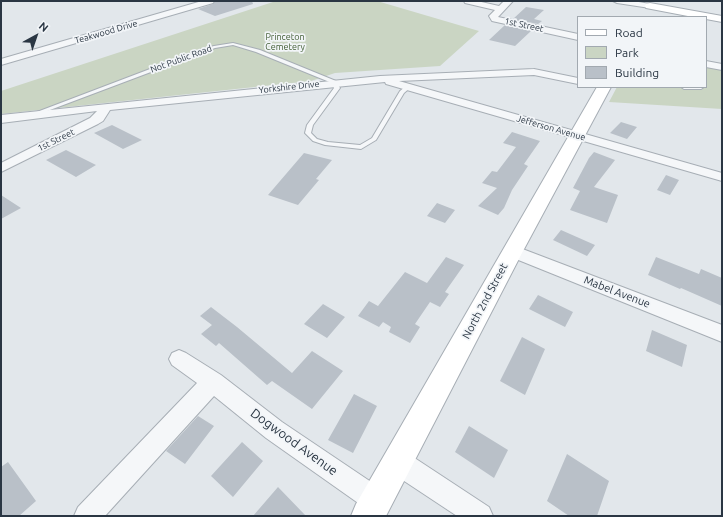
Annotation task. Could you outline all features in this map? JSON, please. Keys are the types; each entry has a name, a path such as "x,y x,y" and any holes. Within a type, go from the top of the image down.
{"street":[{"name":"Teakwood Drive","path":"1,62 210,1"},
{"path":"468,1 500,9"},
{"name":"1st Street","path":"509,1 493,16 495,19 577,37"},
{"path":"617,1 652,4 722,19"},
{"path":"645,16 652,4"},
{"path":"707,64 722,67"},
{"name":"Yorkshire Drive","path":"1,119 334,82 534,72 546,73 577,81"},
{"name":"Jefferson Avenue","path":"380,79 722,177"},
{"name":"North 2nd Street","path":"372,508 512,251 603,88"},
{"name":"1st Street","path":"1,168 94,121 99,118 106,107"},
{"name":"Mabel Avenue","path":"512,251 722,334"},
{"name":"Dogwood Avenue","path":"179,359 212,382 372,508"},
{"path":"87,516 212,382"},
{"path":"398,462 480,516"}],"lane":[{"name":"Not Public Road","path":"27,116 202,51 225,44 233,44 258,51 334,82"},
{"path":"334,82 337,88 310,125 308,133 315,140 327,144 350,147 361,147 374,139 402,92 408,87"}],"green space":[{"name":"Princeton Cemetery","path":"276,1 377,1 479,31 440,66 335,73 311,81 1,114 1,91"},
{"path":"707,66 722,69 722,109 609,102 616,88 707,88"}],"building":[{"path":"215,1 252,1 253,4 215,16 198,9 213,4"},
{"path":"526,7 544,10 534,19 542,21 538,24 513,19"},
{"path":"505,25 531,31 515,46 489,40"},
{"path":"621,122 637,127 627,139 610,133"},
{"path":"112,125 142,140 123,149 94,133"},
{"path":"512,132 540,141 524,164 528,166 512,190 504,208 498,215 478,206 497,188 482,183 492,171 497,172 516,147 503,143"},
{"path":"66,150 96,165 76,177 46,160"},
{"path":"594,152 615,160 594,187 618,195 607,223 570,210 580,191 573,188 589,158"},
{"path":"304,153 332,160 316,179 319,180 298,205 268,195"},
{"path":"666,175 679,180 670,195 657,190"},
{"path":"1,195 21,208 1,219"},
{"path":"437,203 455,210 445,223 427,216"},
{"path":"561,230 595,245 587,256 553,240"},
{"path":"446,257 464,265 445,292 449,294 440,307 430,302 415,324 420,327 410,343 389,332 391,327 383,322 379,327 358,316 369,301 378,306 405,272 427,283"},
{"path":"656,257 699,274 701,269 722,278 722,306 648,275"},
{"path":"538,295 573,312 565,327 529,309"},
{"path":"323,304 345,317 327,338 304,324"},
{"path":"211,307 292,373 312,351 343,371 312,409 272,381 267,385 219,343 216,346 201,334 212,325 200,316"},
{"path":"652,330 687,345 682,367 646,351"},
{"path":"522,337 545,349 525,395 500,381"},
{"path":"354,394 377,406 353,453 328,440"},
{"path":"198,416 214,426 185,464 166,451"},
{"path":"469,426 508,450 494,478 455,452"},
{"path":"242,442 263,461 233,497 211,476"},
{"path":"567,454 609,481 597,516 569,516 547,501"},
{"path":"8,462 36,501 19,516 1,516 1,467"},
{"path":"278,487 306,516 253,516"}]}
